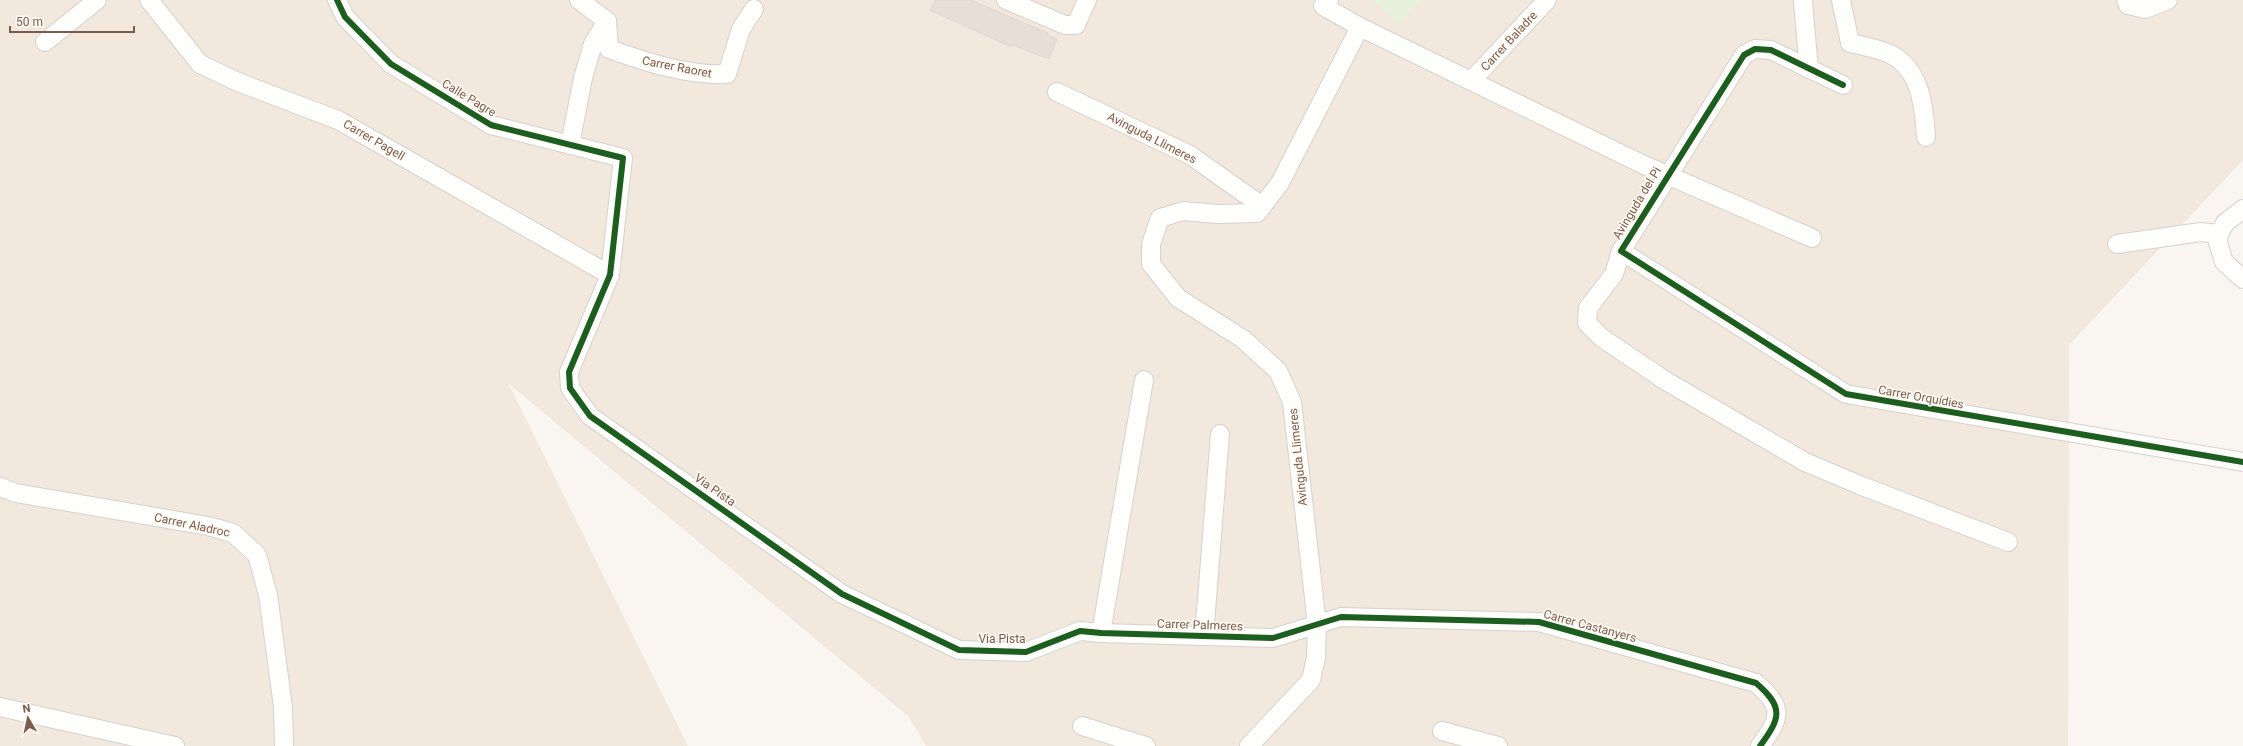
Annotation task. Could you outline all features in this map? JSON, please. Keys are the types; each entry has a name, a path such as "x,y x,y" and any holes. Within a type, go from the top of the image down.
{"street":[{"path":"46,42 97,0"},
{"name":"Carrer Pagell","path":"148,0 200,64 238,82 338,120 610,275"},
{"name":"Calle Pagre","path":"337,0 345,17 391,64 491,125 624,158"},
{"path":"570,145 593,44 607,21 579,0"},
{"path":"1006,0 1065,25 1076,25 1087,0"},
{"name":"Carrer Baladre","path":"1471,81 1547,0"},
{"path":"1841,0 1850,42 1891,55 1905,64 1914,77 1920,92 1926,137"},
{"path":"2126,0 2128,5 2145,9 2168,0"},
{"name":"Avinguda del Pi","path":"1321,2 1360,27 1666,175 1812,238"},
{"path":"1803,2 1809,69"},
{"name":"Carrer Raoret","path":"607,21 609,49 643,61 714,75 728,74 741,29 754,9"},
{"name":"Avinguda Llimeres","path":"1249,746 1311,680 1316,658 1317,624 1292,402 1278,371 1243,339 1178,298 1151,264 1151,244 1160,218 1183,211 1217,214 1257,213 1280,183 1360,27"},
{"name":"Avinguda del Pi","path":"1843,85 1770,50 1755,49 1744,55 1666,175 1621,250 1846,394"},
{"name":"Avinguda Llimeres","path":"1057,92 1190,155 1262,206"},
{"name":"Via Pista","path":"624,158 610,275 569,372 570,388 590,416 842,594 959,650 1026,652 1080,631"},
{"path":"2243,209 2225,223 2217,239 2224,262 2243,279"},
{"path":"2116,244 2201,232 2219,234"},
{"path":"1621,250 1614,274 1588,308 1587,323 1602,338 1666,381 1805,462 1862,486 2008,542"},
{"path":"1100,633 1144,380"},
{"name":"Carrer Orquídies","path":"1846,394 1992,421 2243,462"},
{"name":"Carrer Palmeres","path":"1204,636 1220,434"},
{"name":"Carrer Aladroc","path":"0,487 16,493 192,524 233,533 257,555 268,595 282,707 284,746"},
{"name":"Carrer Castanyers","path":"1317,624 1341,617 1539,622 1756,683 1771,696 1776,711 1775,726 1760,746"},
{"name":"Carrer Palmeres","path":"1080,631 1100,633 1273,638 1317,624"},
{"path":"0,707 175,746"},
{"path":"1082,726 1146,746"},
{"path":"1442,731 1498,746"}],"shaded area":[{"path":"0,0 2243,0 2243,160 2069,345 2068,746 926,746 909,717 508,383 688,746 0,746"}],"green space":[{"path":"1372,0 1423,0 1399,25"}],"building":[{"path":"935,0 971,0 1048,33 1047,35 1057,39 1049,59 1012,45 1011,47 930,10"}],"cycle path":[{"path":"337,0 345,17 391,64 491,125 623,158 610,275 569,372 570,388 590,416 842,594 959,650 1026,652 1080,631 1101,633 1273,638 1341,617 1539,622 1756,683 1771,699 1775,706 1776,713 1772,728 1760,746"},
{"path":"1843,85 1771,50 1755,49 1744,55 1621,251 1846,394 2243,462"}]}
